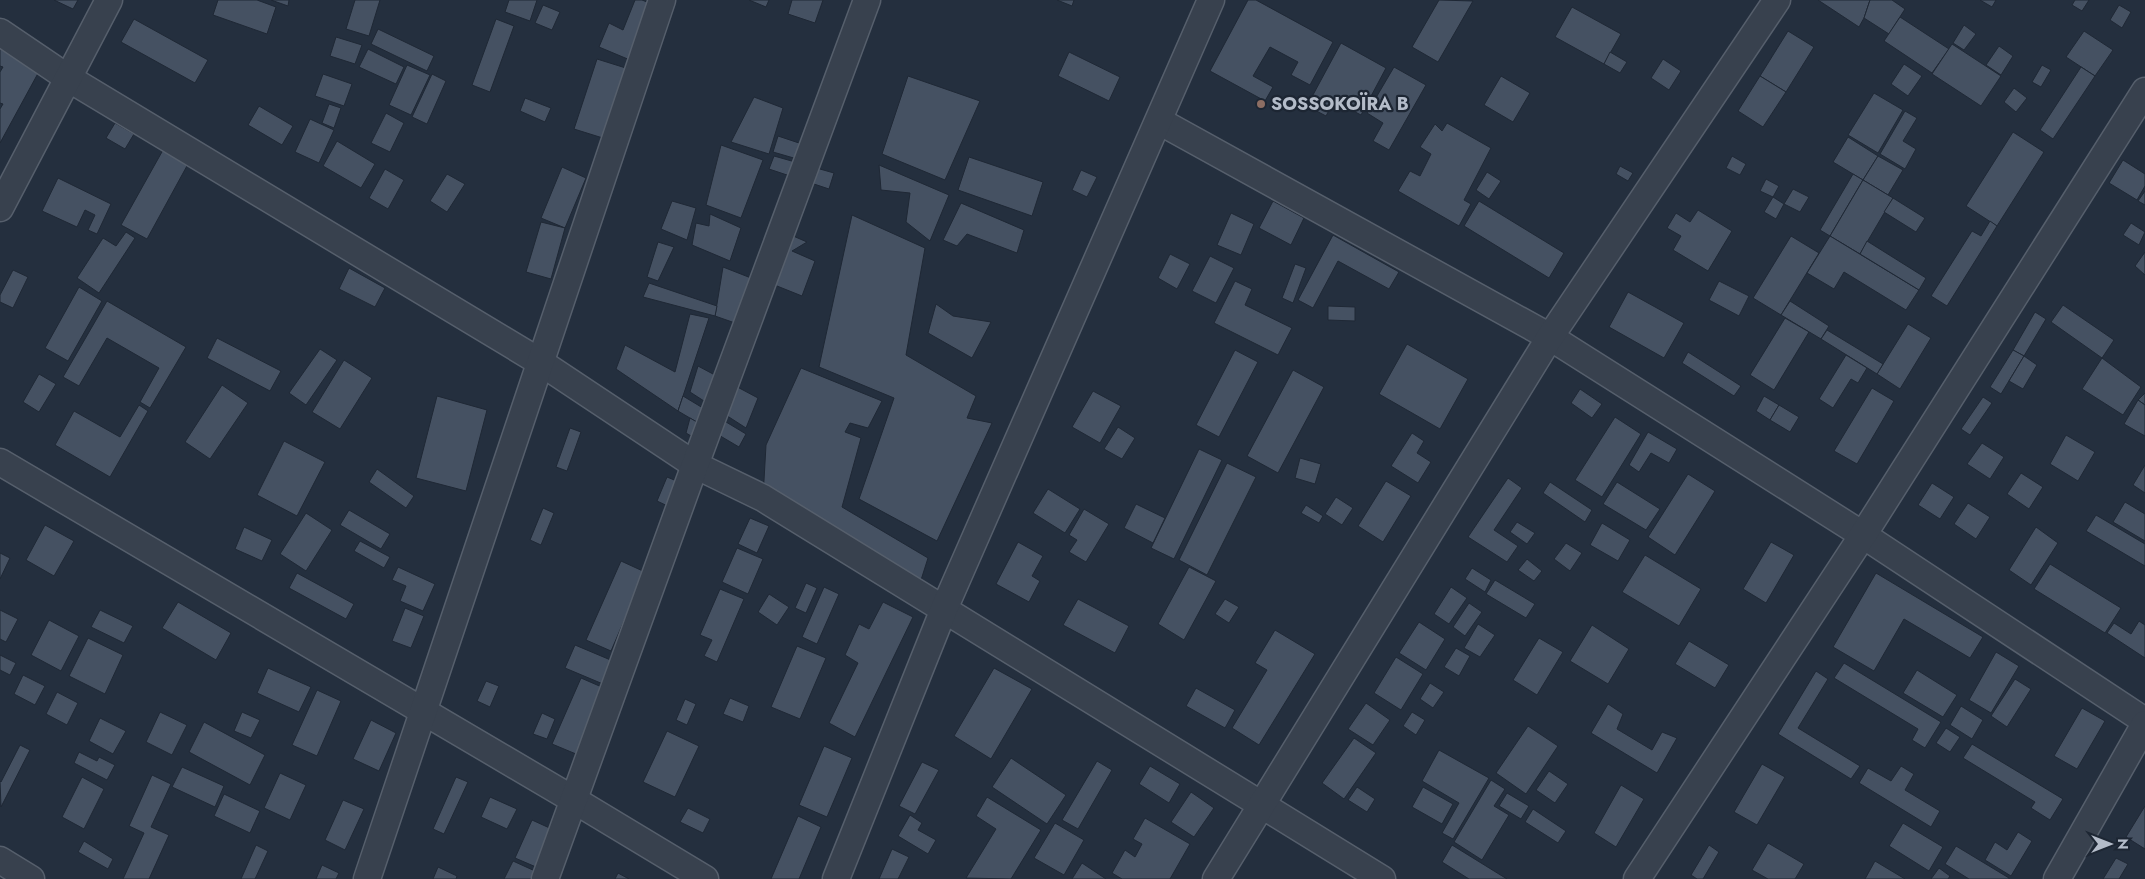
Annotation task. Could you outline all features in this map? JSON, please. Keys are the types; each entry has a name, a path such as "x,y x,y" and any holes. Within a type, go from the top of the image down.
{"street":[{"path":"0,208 110,0"},
{"path":"366,879 662,0"},
{"path":"544,879 867,0"},
{"path":"836,879 944,609 1211,0"},
{"path":"1216,879 1550,337 1777,0"},
{"path":"0,32 68,78 540,362 695,465 763,498 1382,879"},
{"path":"1637,879 1863,534 2145,91"},
{"path":"1159,121 1550,337 1863,534 2145,722 2057,879"},
{"path":"0,462 705,879"},
{"path":"0,860 31,879"}],"building":[{"path":"54,0 78,0 73,9"},
{"path":"218,0 257,0 276,7 267,34 213,15"},
{"path":"271,0 289,0 288,6"},
{"path":"355,0 380,0 369,36 346,29"},
{"path":"509,0 537,0 530,21 505,12"},
{"path":"635,0 642,0 652,4 630,60 599,47 609,23 623,30"},
{"path":"749,0 769,0 766,7"},
{"path":"792,0 823,0 815,23 788,14"},
{"path":"1057,0 1074,0 1072,6"},
{"path":"1248,0 1256,0 1333,42 1310,85 1291,75 1298,62 1270,47 1253,76 1273,87 1265,101 1210,71"},
{"path":"1439,0 1473,1 1438,62 1412,47"},
{"path":"1818,0 1870,0 1859,27"},
{"path":"1870,0 1892,0 1905,9 1889,34 1864,18"},
{"path":"1980,0 1996,0 1992,7"},
{"path":"2075,0 2089,0 2082,11 2072,5"},
{"path":"543,5 560,12 552,30 535,23"},
{"path":"2119,5 2131,12 2122,28 2110,20"},
{"path":"1572,7 1621,34 1604,64 1555,37"},
{"path":"1900,17 1949,49 1932,73 1884,41"},
{"path":"134,19 208,60 195,83 121,42"},
{"path":"496,19 514,26 490,92 472,85"},
{"path":"1964,25 1976,34 1964,50 1953,43"},
{"path":"378,29 434,56 427,71 371,44"},
{"path":"1788,31 1814,47 1786,92 1760,76"},
{"path":"2084,31 2113,50 2095,76 2066,57"},
{"path":"336,37 362,45 355,64 330,56"},
{"path":"0,42 42,66 0,143 0,109 3,104 0,103 0,72 3,67 0,66"},
{"path":"1341,43 1386,68 1361,115 1334,101 1326,116 1307,106"},
{"path":"1952,44 2001,76 1981,106 1932,74"},
{"path":"1999,46 2013,56 2001,75 1986,65"},
{"path":"368,49 404,67 396,84 359,67"},
{"path":"1069,52 1120,77 1109,101 1058,76"},
{"path":"1610,52 1627,62 1620,73 1604,64"},
{"path":"597,59 629,69 606,139 574,129"},
{"path":"1663,59 1681,71 1669,90 1651,78"},
{"path":"1904,64 1922,76 1908,96 1891,84"},
{"path":"407,65 430,75 411,115 389,105"},
{"path":"2042,65 2051,70 2041,87 2032,82"},
{"path":"1394,67 1426,85 1389,150 1373,141 1383,123 1367,113"},
{"path":"2081,67 2095,76 2053,139 2040,130"},
{"path":"323,74 352,84 344,106 315,96"},
{"path":"432,74 446,81 427,124 412,117"},
{"path":"908,76 980,101 945,180 882,154"},
{"path":"1501,76 1530,93 1513,122 1484,105"},
{"path":"1760,76 1786,92 1763,127 1738,111"},
{"path":"2014,88 2027,98 2016,112 2004,102"},
{"path":"1874,93 1903,110 1878,153 1848,135"},
{"path":"754,97 783,108 769,154 731,142"},
{"path":"525,98 551,108 545,122 520,111"},
{"path":"329,104 341,108 334,128 322,123"},
{"path":"259,106 293,126 282,145 248,125"},
{"path":"1905,111 1917,118 1903,141 1916,149 1905,169 1880,154"},
{"path":"386,113 404,123 390,152 371,143"},
{"path":"310,119 334,130 319,163 295,152"},
{"path":"115,123 134,134 125,149 106,138"},
{"path":"1447,123 1491,148 1464,200 1471,204 1459,226 1398,191 1410,171 1420,176 1431,154 1420,147 1435,124 1442,131"},
{"path":"2013,132 2044,152 1997,226 1966,206"},
{"path":"778,136 814,148 811,163 773,152"},
{"path":"1848,137 1878,156 1863,180 1833,162"},
{"path":"337,141 375,164 361,188 323,166"},
{"path":"721,145 763,160 741,218 706,205"},
{"path":"163,150 188,164 147,239 121,225"},
{"path":"774,156 834,173 829,189 769,169"},
{"path":"1732,156 1746,164 1740,175 1726,168"},
{"path":"1878,156 1903,170 1888,195 1863,180"},
{"path":"969,157 1043,182 1032,216 958,190"},
{"path":"2123,160 2145,174 2145,186 2137,200 2109,183"},
{"path":"879,165 949,195 930,241 906,222 910,193 881,190"},
{"path":"1620,166 1633,173 1628,181 1616,174"},
{"path":"562,167 586,178 565,228 541,218"},
{"path":"385,169 404,180 388,209 369,198"},
{"path":"1081,170 1097,177 1087,197 1072,190"},
{"path":"1487,172 1501,181 1489,199 1476,190"},
{"path":"447,174 465,184 447,212 430,201"},
{"path":"1853,174 1863,180 1830,236 1820,230"},
{"path":"58,178 111,204 97,234 88,230 95,215 85,210 77,227 42,211"},
{"path":"1766,179 1779,186 1773,197 1760,191"},
{"path":"1863,180 1893,198 1860,254 1830,236"},
{"path":"1793,189 1809,197 1800,212 1784,204"},
{"path":"2145,191 2145,205 2138,201"},
{"path":"1773,197 1784,204 1776,219 1764,212"},
{"path":"1893,198 1925,218 1916,232 1884,212"},
{"path":"672,201 696,208 687,240 661,229"},
{"path":"1273,201 1304,218 1291,245 1259,228"},
{"path":"1479,201 1564,253 1549,278 1464,226"},
{"path":"961,203 1024,230 1017,253 967,234 957,246 943,240"},
{"path":"1698,210 1732,231 1708,271 1673,250 1681,236 1667,228 1676,213 1690,222"},
{"path":"1231,213 1254,224 1241,255 1217,245"},
{"path":"710,214 741,228 730,261 692,245 696,223 709,226"},
{"path":"852,215 925,248 906,355 976,396 967,418 992,423 937,541 859,499 894,398 819,367"},
{"path":"1990,221 1997,226 1947,306 1931,296 1972,231 1981,236"},
{"path":"541,222 565,228 551,279 526,272"},
{"path":"2131,223 2145,232 2139,245 2123,235"},
{"path":"126,232 135,238 99,293 77,278 103,238 116,246"},
{"path":"784,232 807,242 792,251 815,261 802,296 767,282"},
{"path":"1333,235 1399,272 1389,289 1338,261 1313,308 1298,300"},
{"path":"1791,236 1819,253 1781,315 1753,298"},
{"path":"1830,236 1919,290 1906,310 1844,272 1834,289 1807,273"},
{"path":"1867,241 1926,278 1919,290 1860,254"},
{"path":"658,242 674,247 658,281 647,277"},
{"path":"2145,252 2145,275 2135,266"},
{"path":"1170,254 1190,264 1177,289 1158,278"},
{"path":"1210,256 1234,268 1216,303 1192,291"},
{"path":"1295,264 1306,268 1293,303 1282,298"},
{"path":"723,267 774,287 758,331 715,316"},
{"path":"349,268 385,288 375,307 339,289"},
{"path":"13,270 28,277 13,308 0,302 0,295"},
{"path":"1235,281 1252,289 1245,305 1292,328 1278,355 1214,323"},
{"path":"1719,281 1749,296 1739,316 1709,300"},
{"path":"649,283 717,306 715,316 643,297"},
{"path":"79,287 102,301 68,361 45,348"},
{"path":"1628,292 1684,323 1664,358 1609,327"},
{"path":"107,301 186,347 150,408 140,402 159,368 107,338 79,386 63,377"},
{"path":"1790,301 1829,326 1821,339 1781,315"},
{"path":"936,304 953,316 991,322 972,358 928,333"},
{"path":"2063,305 2114,340 2102,358 2051,322"},
{"path":"1328,306 1355,307 1355,321 1328,320"},
{"path":"2035,312 2046,319 2024,356 2013,350"},
{"path":"690,314 709,318 678,411 616,369 625,345 675,372"},
{"path":"1785,318 1809,332 1774,390 1750,375"},
{"path":"1908,324 1931,338 1900,389 1877,374"},
{"path":"1827,330 1883,364 1877,374 1821,339"},
{"path":"217,338 281,371 270,391 207,358"},
{"path":"1407,344 1468,379 1440,429 1379,394"},
{"path":"320,349 337,360 306,405 289,393"},
{"path":"1235,350 1258,362 1219,437 1196,425"},
{"path":"2013,350 2024,356 2001,394 1990,387"},
{"path":"1688,352 1741,386 1734,396 1682,363"},
{"path":"1846,355 1867,368 1858,383 1851,379 1833,408 1819,399"},
{"path":"2024,356 2037,365 2023,389 2009,381"},
{"path":"2102,358 2141,387 2123,415 2082,389"},
{"path":"344,360 372,378 340,429 312,412"},
{"path":"698,366 758,398 746,428 690,392"},
{"path":"801,368 882,401 868,428 850,423 845,432 861,438 842,507 928,558 921,580 763,498 766,445"},
{"path":"1293,370 1324,387 1278,473 1247,456"},
{"path":"39,374 56,384 39,412 23,402"},
{"path":"222,385 248,403 210,459 185,442"},
{"path":"1872,388 1894,401 1857,464 1834,451"},
{"path":"1580,389 1602,404 1592,418 1571,403"},
{"path":"1093,391 1121,406 1100,443 1072,427"},
{"path":"2145,393 2145,405 2138,400"},
{"path":"437,396 487,410 466,491 416,478"},
{"path":"683,396 746,434 739,447 678,411"},
{"path":"1764,396 1779,405 1770,420 1756,411"},
{"path":"1983,397 1992,403 1970,435 1961,429"},
{"path":"2138,400 2145,405 2145,436 2124,424"},
{"path":"139,405 148,411 110,477 55,445 74,411 120,437"},
{"path":"1779,405 1799,417 1790,432 1770,420"},
{"path":"1615,417 1641,434 1602,497 1575,480"},
{"path":"690,418 714,432 703,443 686,433"},
{"path":"1118,427 1135,438 1122,459 1104,449"},
{"path":"570,428 581,432 567,471 556,467"},
{"path":"1648,432 1677,449 1669,463 1651,453 1639,472 1629,465"},
{"path":"1412,433 1424,441 1417,453 1431,462 1418,483 1391,466"},
{"path":"2066,435 2095,452 2078,481 2050,464"},
{"path":"284,441 325,462 297,516 257,495"},
{"path":"1982,443 2004,457 1990,479 1967,464"},
{"path":"1199,449 1222,460 1174,559 1151,548"},
{"path":"1300,458 1321,464 1315,484 1295,478"},
{"path":"1227,463 1256,477 1207,575 1179,560"},
{"path":"2145,465 2145,493 2133,485"},
{"path":"377,469 414,496 406,508 369,482"},
{"path":"2021,473 2043,487 2029,509 2007,494"},
{"path":"1688,474 1715,491 1675,555 1648,537"},
{"path":"667,477 684,484 674,509 657,501"},
{"path":"1508,478 1522,488 1494,530 1518,546 1507,562 1468,537"},
{"path":"1386,481 1411,496 1383,542 1358,526"},
{"path":"1550,482 1592,510 1585,522 1543,493"},
{"path":"1617,482 1660,509 1646,530 1603,504"},
{"path":"1932,483 1954,497 1940,519 1918,505"},
{"path":"1048,489 1080,509 1065,533 1033,513"},
{"path":"1336,497 1353,508 1342,525 1325,514"},
{"path":"2125,502 2145,514 2145,541 2113,522"},
{"path":"1968,503 1990,517 1976,539 1954,524"},
{"path":"1136,504 1165,518 1153,543 1124,528"},
{"path":"1306,505 1323,516 1319,523 1301,513"},
{"path":"543,508 554,513 541,545 530,540"},
{"path":"1084,509 1109,524 1086,562 1069,552 1077,540 1069,535"},
{"path":"349,510 390,534 381,549 340,525"},
{"path":"306,513 332,530 306,571 280,554"},
{"path":"2096,515 2145,544 2145,566 2086,531"},
{"path":"750,518 769,526 757,553 738,544"},
{"path":"1517,522 1535,533 1527,544 1510,532"},
{"path":"1602,523 1630,540 1618,561 1590,545"},
{"path":"45,525 74,541 54,576 26,560"},
{"path":"244,527 272,540 262,561 235,549"},
{"path":"2036,527 2058,543 2031,585 2009,570"},
{"path":"360,541 390,557 384,568 354,551"},
{"path":"1018,542 1043,556 1032,576 1040,581 1029,602 996,584"},
{"path":"1771,542 1794,555 1766,603 1743,589"},
{"path":"1566,543 1582,553 1570,571 1554,559"},
{"path":"737,548 763,559 748,594 722,582"},
{"path":"0,553 10,558 0,579"},
{"path":"1645,555 1701,589 1679,626 1622,592"},
{"path":"1527,559 1542,571 1534,581 1518,570"},
{"path":"621,561 645,572 611,651 586,640"},
{"path":"2050,564 2121,608 2105,633 2034,589"},
{"path":"398,567 435,584 423,611 400,601 406,586 392,580"},
{"path":"1189,567 1216,581 1184,640 1158,624"},
{"path":"1472,568 1491,580 1485,592 1465,579"},
{"path":"297,573 354,604 346,619 289,588"},
{"path":"1876,573 1983,637 1970,658 1904,619 1874,671 1833,647"},
{"path":"1495,580 1535,604 1526,618 1486,594"},
{"path":"806,583 817,588 806,613 795,608"},
{"path":"824,587 839,594 817,644 802,637"},
{"path":"1451,587 1467,598 1449,624 1434,614"},
{"path":"720,589 744,599 717,662 704,656 712,640 700,635"},
{"path":"769,594 789,607 777,625 758,612"},
{"path":"1078,599 1129,626 1115,653 1063,625"},
{"path":"1225,599 1239,607 1229,623 1215,614"},
{"path":"178,602 231,633 216,660 162,628"},
{"path":"883,602 913,617 855,737 829,723 858,663 845,655 859,624 869,629"},
{"path":"1469,603 1482,612 1465,636 1453,627"},
{"path":"405,608 424,616 411,648 392,641"},
{"path":"0,610 18,619 6,642 0,639"},
{"path":"100,610 133,626 124,643 91,627"},
{"path":"49,620 79,636 61,671 31,655"},
{"path":"2139,621 2145,625 2145,658 2107,633 2114,623 2131,634"},
{"path":"1419,622 1445,639 1426,670 1399,653"},
{"path":"1478,624 1495,635 1480,657 1464,648"},
{"path":"1592,625 1629,649 1608,684 1570,661"},
{"path":"1275,630 1315,654 1259,745 1232,728 1267,670 1255,663"},
{"path":"88,638 123,655 105,694 69,676"},
{"path":"1539,638 1563,652 1537,695 1513,680"},
{"path":"1689,641 1729,665 1715,688 1675,664"},
{"path":"575,645 613,661 603,684 565,668"},
{"path":"797,646 826,658 800,719 771,707"},
{"path":"1456,648 1470,656 1459,676 1444,667"},
{"path":"1996,652 2019,666 1991,713 1969,700"},
{"path":"0,655 16,663 10,675 0,670"},
{"path":"1396,657 1423,674 1401,710 1374,693"},
{"path":"1844,663 1941,722 1925,748 1912,740 1918,729 1834,678"},
{"path":"268,668 311,687 299,712 257,693"},
{"path":"994,668 1032,689 991,759 954,736"},
{"path":"1917,670 1957,695 1943,717 1903,693"},
{"path":"1816,671 1828,679 1798,728 1860,766 1851,779 1778,734"},
{"path":"23,675 45,686 35,705 14,694"},
{"path":"581,678 604,688 576,754 552,744"},
{"path":"2015,679 2031,689 2007,727 1991,716"},
{"path":"486,681 499,686 490,707 477,701"},
{"path":"1430,683 1444,692 1433,708 1420,699"},
{"path":"1196,688 1235,710 1225,728 1186,706"},
{"path":"317,690 341,701 317,756 292,745"},
{"path":"57,692 78,703 67,725 46,714"},
{"path":"730,698 749,706 743,722 723,714"},
{"path":"685,699 696,704 687,725 676,720"},
{"path":"1366,703 1390,720 1373,745 1348,729"},
{"path":"1608,704 1623,714 1617,729 1652,750 1662,732 1677,738 1657,773 1591,733"},
{"path":"1961,706 1983,720 1972,739 1950,725"},
{"path":"2082,708 2105,721 2077,769 2054,756"},
{"path":"160,712 187,725 172,755 146,742"},
{"path":"242,712 260,720 251,738 234,731"},
{"path":"1412,712 1425,720 1416,735 1403,726"},
{"path":"542,713 555,719 547,739 533,734"},
{"path":"100,718 126,731 113,754 89,741"},
{"path":"371,720 396,733 379,771 353,759"},
{"path":"204,722 265,755 250,785 189,752"},
{"path":"1528,726 1558,746 1526,794 1496,773"},
{"path":"1946,728 1960,737 1950,752 1936,743"},
{"path":"667,731 699,746 675,797 643,782"},
{"path":"1354,738 1376,753 1344,799 1322,783"},
{"path":"1972,744 2063,799 2050,820 2031,808 2035,802 1963,758"},
{"path":"20,745 30,750 1,807 0,781"},
{"path":"824,746 852,758 827,817 799,805"},
{"path":"1439,750 1489,778 1453,839 1442,833 1459,803 1422,781"},
{"path":"79,752 97,761 99,757 115,765 107,780 74,763"},
{"path":"1011,758 1066,795 1047,824 992,787"},
{"path":"1097,761 1112,770 1078,829 1062,820"},
{"path":"922,762 939,770 915,814 899,806"},
{"path":"1762,764 1785,777 1757,825 1734,812"},
{"path":"1150,766 1180,784 1169,803 1139,784"},
{"path":"1901,766 1914,774 1905,790 1940,811 1931,827 1859,783 1868,768 1891,781"},
{"path":"182,767 224,786 215,807 172,787"},
{"path":"1549,771 1568,784 1555,803 1536,790"},
{"path":"280,773 306,785 290,820 264,808"},
{"path":"152,775 171,784 151,827 169,835 149,879 123,879 144,833 129,826"},
{"path":"82,777 104,789 84,829 62,817"},
{"path":"456,777 468,782 444,834 433,829"},
{"path":"1491,780 1505,789 1494,806 1509,815 1482,860 1454,842"},
{"path":"1621,785 1644,799 1616,847 1594,833"},
{"path":"1357,787 1375,799 1367,812 1348,800"},
{"path":"1423,787 1453,804 1442,824 1412,807"},
{"path":"1191,792 1214,808 1194,837 1171,822"},
{"path":"1507,793 1529,806 1521,819 1499,806"},
{"path":"224,794 260,811 250,833 214,816"},
{"path":"490,797 517,809 507,829 481,817"},
{"path":"987,797 1041,830 1011,879 966,878 996,829 976,816"},
{"path":"343,800 364,809 345,850 325,840"},
{"path":"2145,806 2145,849 2126,837"},
{"path":"688,808 710,819 703,833 680,822"},
{"path":"1533,809 1566,831 1558,843 1525,822"},
{"path":"910,815 922,823 918,830 936,840 928,854 898,836"},
{"path":"798,816 821,827 799,879 771,879"},
{"path":"1145,818 1190,844 1170,879 1122,879 1112,873 1125,850 1135,857 1142,844 1133,839"},
{"path":"532,820 554,830 536,867 515,858"},
{"path":"1055,823 1084,840 1064,875 1034,858"},
{"path":"1903,823 1943,847 1929,871 1889,846"},
{"path":"2018,832 2032,841 2011,876 1985,860 1995,842 2007,850"},
{"path":"84,841 113,859 108,869 78,852"},
{"path":"1768,843 1804,864 1795,879 1768,879 1752,870"},
{"path":"256,845 268,851 255,879 241,879"},
{"path":"1452,845 1507,879 1469,879 1442,862"},
{"path":"1709,845 1719,852 1703,879 1697,879 1691,875"},
{"path":"1956,846 2009,879 1969,879 1945,864"},
{"path":"892,849 909,857 898,879 879,879"},
{"path":"2116,858 2128,864 2119,879 2103,879"},
{"path":"513,861 535,871 531,879 504,879"},
{"path":"1875,861 1905,879 1865,879"},
{"path":"1082,863 1106,879 1072,879"},
{"path":"322,865 339,873 336,879 316,879"},
{"path":"438,867 457,876 456,879 433,879"},
{"path":"1939,868 1950,876 1948,879 1931,879"},
{"path":"618,873 629,879 615,879"}],"place":[{"name":"SOSSOKOÏRA B","path":"1261,104"}]}
